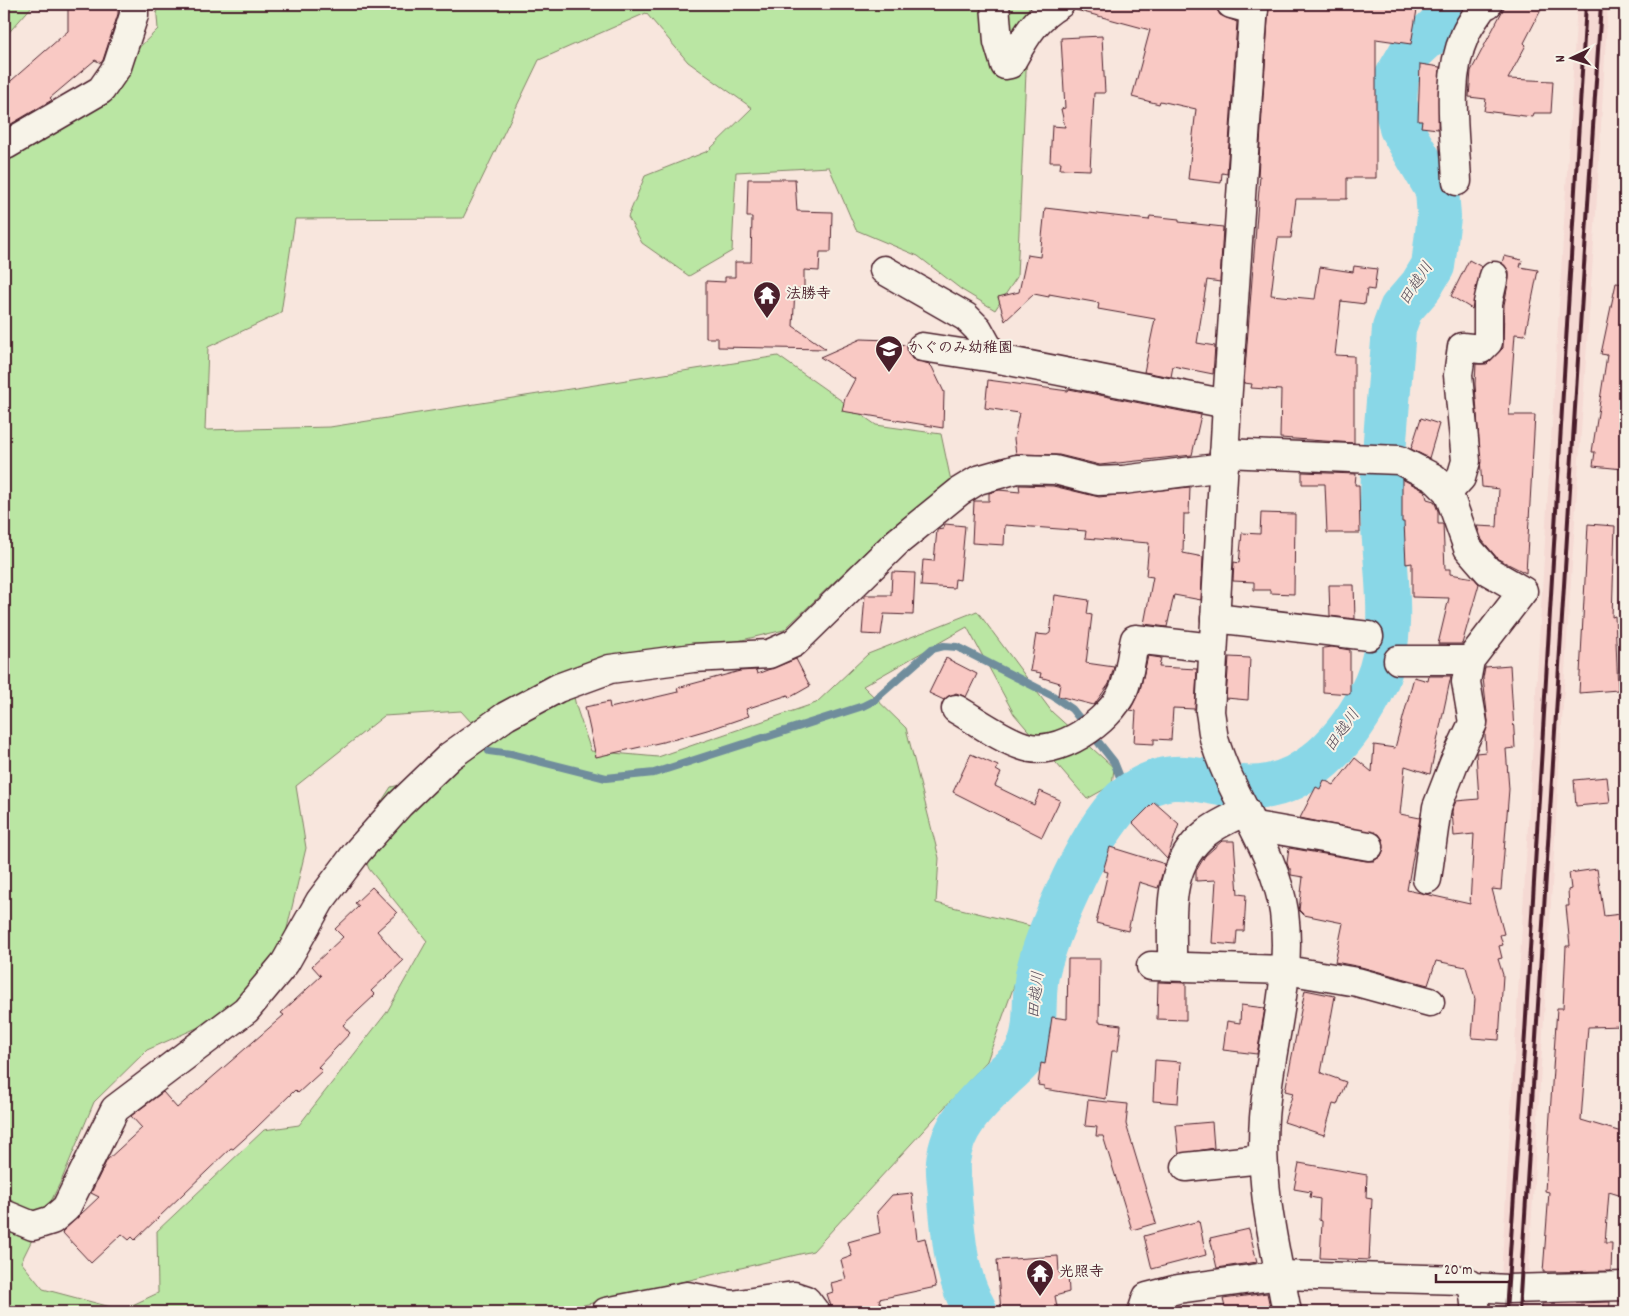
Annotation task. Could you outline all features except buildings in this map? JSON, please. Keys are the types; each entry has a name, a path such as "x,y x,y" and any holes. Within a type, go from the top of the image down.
{"street":[{"path":"6,145 101,90 117,67 134,15 134,4"},
{"path":"995,4 998,42 1005,65 1010,64 1032,27 1045,13 1060,4"},
{"path":"1457,180 1453,102 1456,61 1465,35 1483,6 1488,4"},
{"path":"1246,6 1210,712 1215,740 1225,769 1248,813 1277,879 1284,913 1286,970 1264,1117 1262,1158 1269,1225 1287,1312"},
{"path":"884,270 966,317 978,329 994,358"},
{"path":"1448,492 1461,478 1466,462 1458,375 1462,348 1481,348 1488,342 1488,303 1494,276"},
{"path":"922,347 994,358 1227,404"},
{"path":"4,1214 33,1226 52,1220 66,1208 115,1109 246,1010 285,963 320,900 357,852 400,804 450,756 506,716 558,688 610,669 693,658 769,654 794,643 896,543 978,480 1016,469 1055,470 1098,481 1123,480 1224,460 1366,458 1399,460 1434,478 1448,492 1468,548 1488,571 1523,591 1470,660 1466,682 1473,723 1454,763 1437,807 1427,878"},
{"path":"1215,618 1369,636"},
{"path":"956,710 1024,747 1063,745 1084,733 1114,704 1123,691 1134,638 1213,648"},
{"path":"1398,660 1470,660"},
{"path":"1369,846 1248,813 1206,832 1180,863 1174,886 1162,966 1286,970 1357,982 1430,1002"},
{"path":"1186,1167 1262,1158"},
{"path":"1142,1312 1147,1297 1178,1289 1280,1274 1463,1280 1474,1300 1507,1289 1625,1286"},
{"path":"606,1312 687,1296 732,1305 794,1296 810,1306"}],"shaded area":[{"path":"1577,4 1608,4 1596,212 1568,623 1526,1312 1499,1312"}],"green space":[{"path":"4,4 34,4 4,38"},
{"path":"156,4 1029,4 1017,277 995,310 962,290 918,256 856,230 829,167 736,172 732,251 689,276 642,243 628,217 645,176 708,151 752,108 688,62 646,13 539,60 463,218 295,219 281,313 208,347 205,430 330,427 778,356 876,425 941,434 951,481 888,530 784,630 704,649 568,671 576,706 591,751 658,757 816,703 868,654 977,611 1052,712 1114,768 1112,785 1087,799 1014,714 967,627 863,686 906,728 939,858 936,903 1035,927 987,1061 813,1251 554,1312 4,1312 4,144 42,142 158,29","holes":["461,711 490,743 455,765 453,773 391,787 357,839 369,869 427,941 387,1012 299,1125 264,1130 157,1231 158,1293 122,1310 43,1289 21,1262 62,1179 94,1102 147,1050 217,1019 280,958 306,848 296,786 384,716"]}],"waterway":[{"name":"田越川","path":"976,1312 964,1284 957,1257 948,1171 950,1148 968,1114 1025,1054 1034,1025 1037,975 1042,956 1073,879 1101,829 1115,809 1129,796 1158,781 1184,778 1241,787 1264,787 1285,781 1305,771 1323,758 1339,742 1353,723 1375,685 1387,641 1388,594 1382,501 1385,436 1394,328 1401,309 1421,286 1433,266 1439,217 1437,190 1401,128 1395,101 1397,76 1411,52 1461,4"},
{"path":"489,751 511,754 606,778 654,773 863,706 873,701 932,649 944,646 957,647 1053,696 1072,709 1114,762 1128,797"}],"railway":[{"path":"1506,1312 1525,1034 1586,4"},
{"path":"1519,1312 1548,822 1601,4"}],"place":[{"name":"法勝寺","path":"767,319"},
{"name":"かぐのみ幼稚園","path":"889,373"},
{"name":"光照寺","path":"1040,1297"}]}
